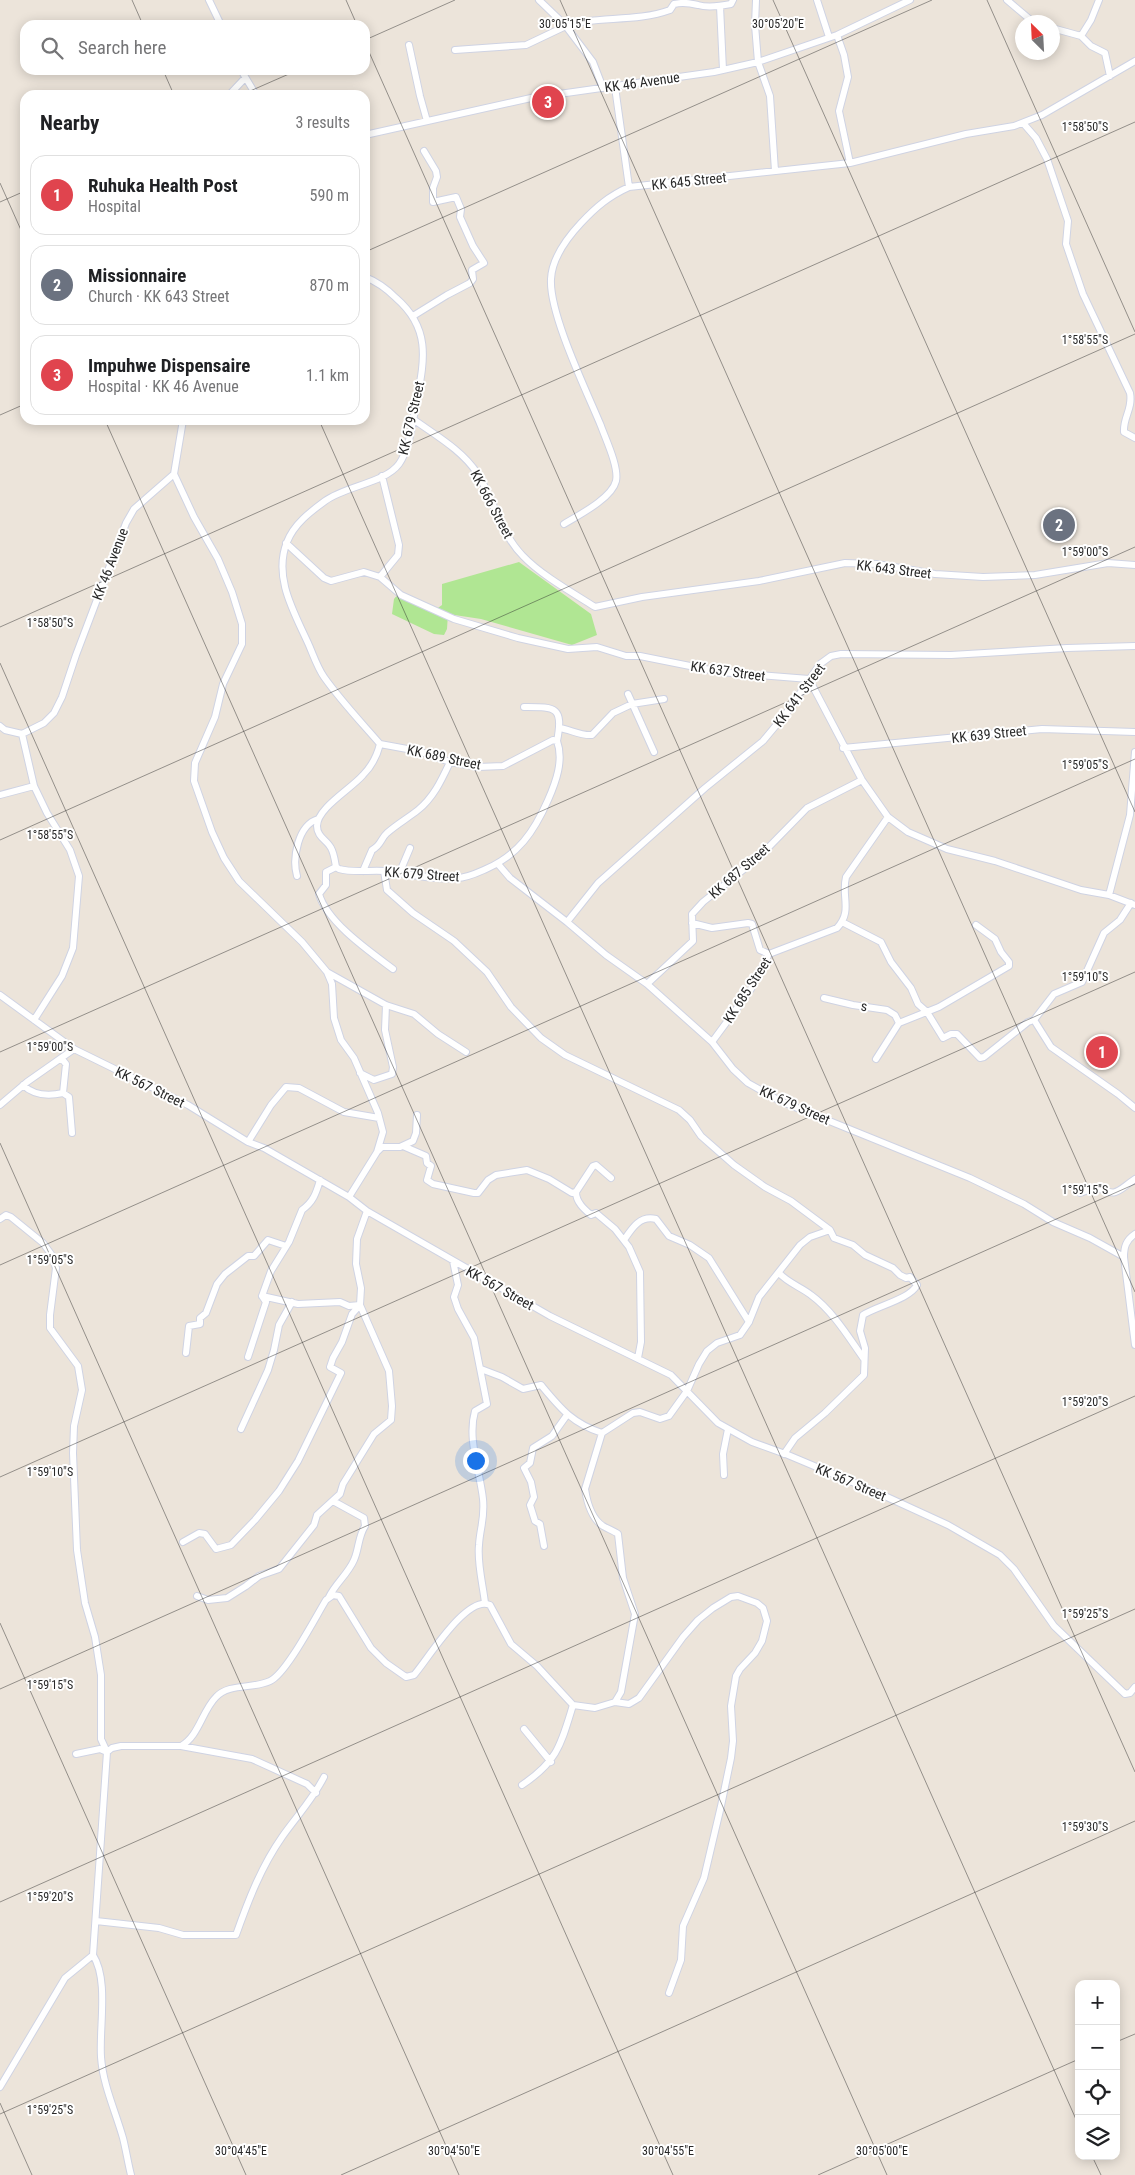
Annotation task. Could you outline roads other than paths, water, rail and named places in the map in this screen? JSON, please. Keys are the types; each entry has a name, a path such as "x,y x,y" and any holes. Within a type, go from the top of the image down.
{"street":[{"path":"209,0 219,20"},
{"path":"540,0 565,25 593,62 603,88"},
{"path":"455,50 526,45 565,25 586,19 658,14 670,10 674,4 693,1 697,5 720,6 731,4 733,0"},
{"path":"756,0 755,25 758,62 770,96 775,171"},
{"path":"817,0 829,37"},
{"name":"KK 46 Avenue","path":"370,134 531,98 723,70 758,62 837,35 910,0"},
{"path":"1007,0 1025,15"},
{"path":"1081,36 1091,20 1098,1"},
{"path":"720,6 723,70"},
{"path":"1060,30 1081,36 1091,46 1105,53 1110,76"},
{"path":"837,35 844,55 848,78 839,111 850,163"},
{"path":"409,44 427,121"},
{"name":"KK 645 Street","path":"564,524 610,492 616,480 610,450 556,314 551,279 556,260 569,235 598,205 613,194 629,187 850,163 966,134 1023,123 1042,115 1135,61"},
{"path":"244,75 253,90"},
{"path":"234,90 245,78"},
{"path":"615,87 629,187"},
{"path":"1023,123 1036,138 1047,159 1068,221 1066,244 1082,294 1130,393 1133,410 1126,418 1124,432 1135,438"},
{"path":"413,316 446,295 470,283 473,279 472,270 484,263 473,246 460,217 461,209 456,197 433,202 433,188 437,177 436,171 424,151"},
{"name":"KK 679 Street","path":"370,279 381,284 404,304 419,326 423,341 421,374 413,419 402,459 392,471 328,498 299,522 286,543 283,568 284,585 323,675 380,744"},
{"name":"KK 666 Street","path":"413,419 459,453 471,465 478,475 506,533 524,557 595,607"},
{"path":"182,425 174,474 194,517 218,559 232,592 242,624 242,644 223,684 215,717 195,763 194,781 212,832 224,858 239,881 302,942 327,972 332,984 334,1018 341,1040 354,1058 379,1118 382,1132 377,1152 349,1197"},
{"name":"KK 46 Avenue","path":"22,734 44,723 54,713 62,697 115,548 134,509 174,474"},
{"path":"286,543 324,578 331,581 364,572 380,577 398,555 399,545 382,476"},
{"name":"KK 643 Street","path":"595,607 642,597 759,582 845,563 877,564 935,574 983,577 1035,575 1108,563 1135,565"},
{"name":"KK 637 Street","path":"380,577 401,595 427,608 454,619 518,638 568,649 597,647 626,656 640,656 720,672 809,679"},
{"name":"KK 641 Street","path":"567,922 598,883 705,788 763,741 788,711 809,679 825,660 831,656 841,654 951,656 1067,648 1135,646"},
{"path":"809,679 843,748 862,780 888,817 908,832 947,849 995,860 1081,890 1108,895 1133,904 1120,920 1104,933 1082,982 1054,994 1034,1020 980,1058 957,1034 951,1034 943,1038 927,1012 918,1004 911,988 891,962 881,942 842,922 846,910 844,885 846,877 888,817"},
{"path":"628,694 654,752"},
{"path":"560,728 569,729 584,736 592,735 613,712 632,704 664,698"},
{"path":"498,864 521,846 532,831 557,780 558,743 561,723 558,713 554,710 524,707"},
{"path":"0,726 5,730 22,734 34,786 47,813 70,850 78,876 73,948 62,976 34,1020"},
{"name":"KK 639 Street","path":"843,748 1042,729 1135,732"},
{"name":"KK 689 Street","path":"380,744 418,751 450,762 478,767 503,766 553,740 558,743"},
{"path":"380,744 374,760 364,775 322,811 318,819 317,828 319,836 333,850 336,867 326,872 326,885 319,894 322,903 353,939 393,969"},
{"path":"1108,895 1133,815 1135,752"},
{"path":"363,871 372,850 378,847 384,835 420,808 430,797 440,784 450,762"},
{"name":"KK 687 Street","path":"647,984 692,941 692,914 703,902 758,858 807,808 862,780"},
{"path":"0,795 34,786"},
{"path":"296,876 295,869 299,841 304,829 318,819"},
{"path":"399,874 410,848"},
{"name":"KK 679 Street","path":"336,867 343,870 384,871 399,874 464,878 498,864 510,878 606,955 647,984 712,1042 733,1069 748,1083 780,1101 970,1178 1024,1204 1053,1222 1090,1238 1124,1257"},
{"path":"384,871 387,890 413,913 454,940 487,972 511,1007 541,1038 565,1055 679,1110 690,1120 701,1136 734,1165 765,1187 791,1201 830,1230 834,1238 853,1245 864,1255 893,1268 900,1275 906,1278 910,1277 917,1285 906,1296 863,1315 860,1331 865,1348 864,1375 795,1438 784,1454"},
{"name":"KK 685 Street","path":"712,1042 751,988 769,954 837,928 842,922"},
{"path":"692,923 712,928 752,924 760,950 769,954"},
{"path":"876,1059 899,1023 927,1012 1009,966 1009,962 1001,952 995,939 976,924"},
{"path":"327,972 386,1005 414,1014 438,1034 466,1052"},
{"name":"KK 567 Street","path":"0,995 74,1049 188,1105 248,1142 264,1148 320,1180 349,1197 367,1211 550,1316 670,1375 718,1423 728,1429 752,1442 876,1492 948,1525 986,1546 1008,1562 1054,1626 1125,1694 1130,1694 1135,1687"},
{"name":"s","path":"824,998 887,1010 895,1015 899,1023"},
{"path":"360,1073 374,1080 392,1074 393,1068 385,1030 386,1005"},
{"path":"1034,1020 1051,1047 1135,1108"},
{"path":"0,1104 23,1085 74,1049"},
{"path":"61,1058 66,1064 63,1093"},
{"path":"23,1085 28,1090 49,1096 63,1093"},
{"path":"248,1142 271,1105 286,1087 299,1088 344,1112 379,1118"},
{"path":"63,1093 69,1098 72,1133"},
{"path":"377,1152 382,1148 403,1146 413,1141 416,1133 417,1115"},
{"path":"403,1146 426,1156 427,1162 431,1166 427,1180 433,1184 478,1193 488,1180 496,1175 527,1170 549,1179 572,1193 576,1192"},
{"path":"611,1178 596,1166 593,1166 576,1192 576,1198 591,1215 596,1213 615,1229 629,1247 640,1272 641,1342 638,1358"},
{"path":"1080,1193 1097,1187 1107,1193 1114,1193 1135,1179"},
{"path":"262,1296 271,1271 286,1246 302,1210 308,1208 312,1202 320,1180"},
{"path":"198,1596 208,1600 227,1598 259,1576 279,1569 314,1526 317,1515 340,1494 343,1484 369,1441 390,1420 392,1406 389,1371 360,1305 361,1288 356,1264 357,1239 367,1211"},
{"path":"0,1219 6,1215 11,1217 43,1243 51,1254 56,1268 50,1328 78,1366 82,1390 74,1426 73,1453 77,1550 85,1603 95,1637 101,1675 102,1739 107,1752 93,1955 98,1963 100,1978 101,2056 106,2087 123,2139 131,2175"},
{"path":"624,1240 640,1220 644,1218 656,1219 669,1236 690,1245 709,1258 749,1322"},
{"path":"615,1702 621,1692 635,1614 623,1578 618,1534 598,1522 586,1495 585,1489 602,1433 633,1413 640,1412 665,1419 686,1391 707,1351 717,1343 740,1335 749,1322 759,1297 800,1245 810,1238 830,1230"},
{"path":"1135,1234 1129,1238 1124,1248 1135,1345"},
{"path":"186,1354 189,1326 200,1324 200,1318 206,1313 217,1284 225,1274 248,1256 254,1256 268,1240 286,1246"},
{"path":"453,1261 453,1266 456,1268 458,1285 454,1297 474,1338 487,1404 475,1411 472,1419 483,1500 484,1524 478,1546 485,1603"},
{"path":"779,1273 785,1279 812,1295 864,1359"},
{"path":"262,1296 298,1304 340,1302 349,1306 360,1305"},
{"path":"248,1357 266,1302 266,1299 262,1296"},
{"path":"241,1428 268,1370 279,1325 292,1302"},
{"path":"183,1542 199,1532 205,1534 216,1549 230,1545 255,1520 279,1491 298,1461 341,1373 330,1367 352,1314 360,1305"},
{"path":"481,1369 502,1377 523,1389 541,1385 566,1415 591,1430 602,1433"},
{"path":"544,1546 540,1524 535,1521 530,1505 534,1497 531,1482 524,1468 530,1463 534,1448 552,1436 566,1415"},
{"path":"724,1476 723,1454 728,1429"},
{"path":"181,1746 189,1741 216,1697 231,1689 267,1683 280,1674 334,1586 353,1561 360,1534 365,1526 364,1518 333,1501"},
{"path":"328,1597 339,1596 371,1648 386,1663 406,1677 414,1675 463,1614 475,1606 485,1603 490,1605 511,1644 537,1666 573,1705 595,1708 615,1702 628,1704 639,1698 683,1637 698,1620 731,1597 738,1596 757,1602 763,1608 766,1621 762,1641 756,1653 740,1669 736,1676 730,1706 732,1750 721,1806 704,1878 683,1926 681,1960 669,1993"},
{"path":"522,1784 541,1772 551,1762 573,1705"},
{"path":"524,1729 551,1762"},
{"path":"107,1752 112,1748 121,1746 181,1746 252,1760 307,1784 316,1793"},
{"path":"76,1754 100,1749 107,1752"},
{"path":"96,1921 159,1928 183,1935 236,1935 262,1871 282,1838 316,1793 324,1777"},
{"path":"0,2087 65,1978 93,1955"}],"place":[{"name":"Impuhwe Dispensaire","path":"548,102"},
{"name":"Missionnaire","path":"1059,525"},
{"name":"Ruhuka Health Post","path":"1102,1052"}]}
